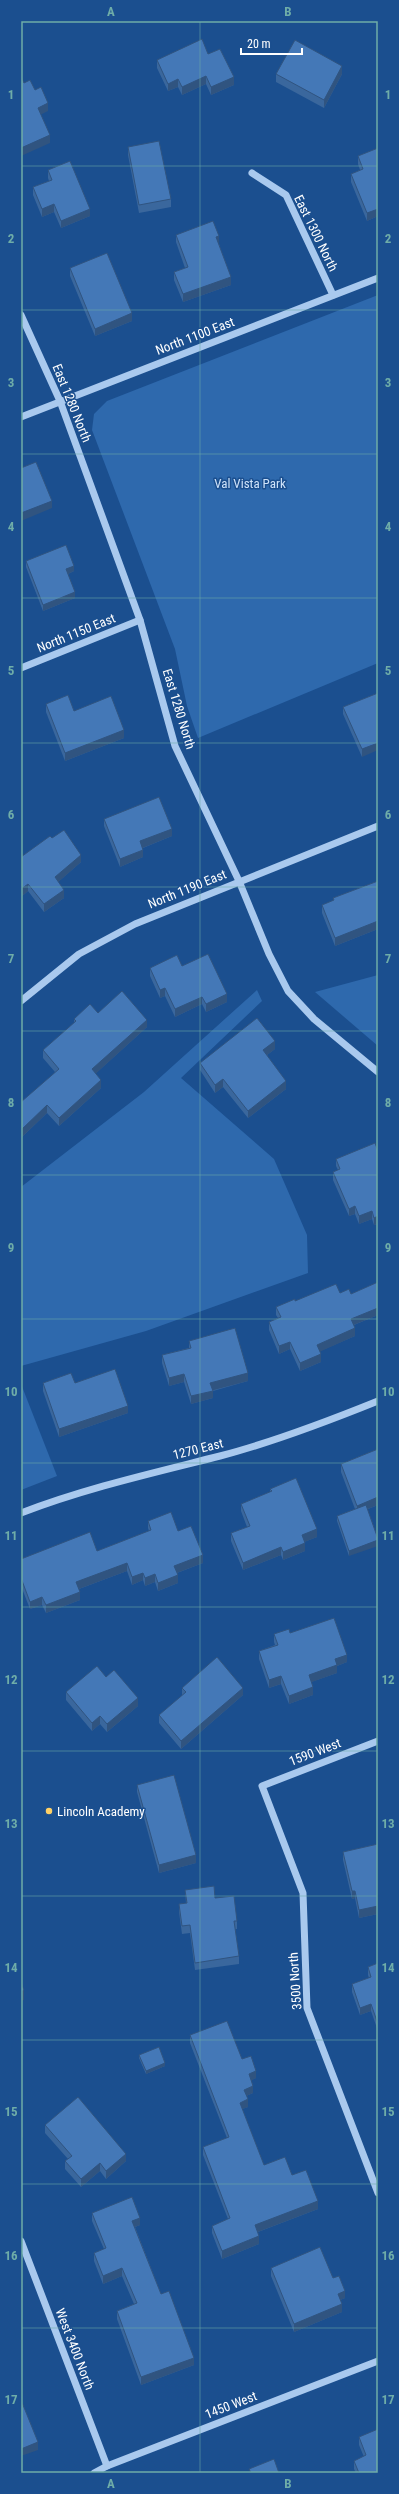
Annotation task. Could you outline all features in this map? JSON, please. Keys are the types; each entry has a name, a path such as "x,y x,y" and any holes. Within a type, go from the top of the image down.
{"street":[{"name":"East 1300 North","path":"252,173 286,195 333,295"},
{"name":"North 1100 East","path":"21,417 378,278"},
{"name":"East 1280 North","path":"21,315 60,401 140,620 175,746 239,881 268,954 288,991 314,1019 378,1072"},
{"name":"North 1150 East","path":"21,668 140,620"},
{"name":"North 1190 East","path":"21,1002 73,958 135,924 378,826"},
{"name":"1270 East","path":"21,1513 58,1499 139,1475 221,1456 307,1430 378,1401"},
{"name":"1590 West","path":"262,1786 378,1741"},
{"name":"3500 North","path":"262,1786 303,1893 307,2008 378,2193"},
{"name":"West 3400 North","path":"21,2241 107,2466"},
{"name":"1450 West","path":"94,2473 107,2466 378,2361"}],"green space":[{"name":"Val Vista Park","path":"378,295 378,663 198,738 187,706 175,649 92,430 94,414 107,401"},
{"path":"378,975 378,1046 315,992"},
{"path":"257,990 262,1001 181,1078 274,1159 307,1235 308,1273 146,1331 21,1366 21,1187 144,1092"},
{"path":"21,1384 57,1476 21,1490"}],"building":[{"path":"202,39 208,54 220,49 234,77 211,87 206,76 182,87 178,79 168,84 157,60"},
{"path":"295,40 342,66 324,100 276,74"},
{"path":"21,76 24,83 30,80 35,90 41,87 48,103 38,108 50,135 21,148"},
{"path":"159,141 171,199 139,205 128,147"},
{"path":"378,148 378,209 367,213 351,174 363,169 358,156"},
{"path":"70,161 90,209 61,221 54,204 42,209 33,187 52,180 48,170"},
{"path":"213,221 219,236 216,237 231,277 183,294 174,272 188,267 176,235"},
{"path":"107,253 132,313 95,329 70,268"},
{"path":"36,462 52,501 21,513 21,468"},
{"path":"66,545 74,566 66,569 75,592 43,605 26,561"},
{"path":"378,693 378,743 362,749 343,707"},
{"path":"68,695 74,711 111,696 124,730 65,753 46,704"},
{"path":"159,797 172,829 140,841 143,850 120,859 104,819"},
{"path":"64,830 81,855 55,877 64,890 44,904 28,884 21,889 21,857 50,836 52,838"},
{"path":"378,881 378,921 335,938 322,905 334,900 333,898"},
{"path":"208,954 227,994 206,1004 202,997 175,1009 165,988 160,990 150,968 177,955 182,966"},
{"path":"122,991 147,1020 92,1069 101,1080 59,1118 47,1105 21,1130 21,1102 59,1069 43,1050 76,1021 74,1019 90,1004 98,1013"},
{"path":"257,1018 275,1041 263,1050 286,1081 248,1111 223,1079 215,1085 200,1063"},
{"path":"375,1143 378,1151 378,1216 374,1218 372,1211 359,1216 355,1206 349,1209 333,1172 340,1169 336,1159"},
{"path":"378,1282 378,1308 351,1319 355,1328 317,1345 321,1354 300,1363 290,1342 279,1346 269,1322 281,1317 276,1307 336,1284 340,1293 349,1289 351,1294"},
{"path":"235,1328 248,1373 210,1383 213,1391 191,1396 184,1374 169,1378 162,1355 191,1348 189,1341"},
{"path":"115,1369 128,1406 59,1429 43,1383 71,1373 75,1383"},
{"path":"378,1449 378,1497 357,1506 341,1464"},
{"path":"296,1478 317,1529 302,1535 305,1543 283,1552 281,1547 243,1563 231,1533 250,1526 241,1504 272,1491 270,1489"},
{"path":"366,1505 378,1540 349,1551 337,1516"},
{"path":"171,1512 178,1531 191,1526 203,1555 174,1566 178,1575 158,1583 155,1574 145,1578 143,1573 132,1577 127,1563 76,1582 80,1592 46,1605 42,1597 30,1602 21,1578 21,1559 90,1532 97,1551 151,1530 148,1521"},
{"path":"334,1618 347,1655 335,1659 337,1665 309,1675 313,1687 289,1696 281,1676 269,1680 259,1651 278,1645 274,1634 289,1629 290,1633"},
{"path":"217,1657 243,1688 181,1741 159,1715 186,1692 182,1688"},
{"path":"97,1666 106,1677 114,1670 138,1698 107,1724 100,1716 92,1723 66,1692"},
{"path":"174,1775 196,1855 159,1865 137,1785"},
{"path":"378,1844 378,1906 359,1910 355,1891 352,1891 343,1852"},
{"path":"214,1886 215,1898 234,1896 237,1921 234,1921 239,1956 195,1963 190,1925 182,1926 179,1904 187,1903 185,1890"},
{"path":"378,1963 378,2024 371,2004 360,2008 352,1984 371,1977 368,1967"},
{"path":"21,1983 24,1990 21,1992"},
{"path":"227,2021 242,2059 251,2056 256,2071 249,2074 253,2086 244,2090 248,2099 240,2103 264,2165 285,2157 292,2175 306,2170 318,2201 255,2225 259,2236 222,2251 212,2226 230,2218 203,2147 229,2137 190,2035"},
{"path":"159,2047 165,2063 146,2071 139,2055"},
{"path":"78,2097 126,2154 106,2171 100,2163 81,2179 65,2161 72,2156 45,2125"},
{"path":"132,2197 140,2218 132,2221 161,2294 169,2291 194,2358 141,2377 117,2311 137,2303 122,2268 103,2276 94,2253 106,2248 92,2213"},
{"path":"320,2247 333,2278 339,2276 345,2291 338,2294 342,2304 294,2324 271,2268"},
{"path":"21,2400 38,2442 21,2449"},
{"path":"378,2429 378,2473 359,2473 354,2461 366,2455 359,2437"},
{"path":"274,2459 279,2473 251,2473 249,2469"}],"place":[{"name":"Lincoln Academy","path":"49,1811"}]}
